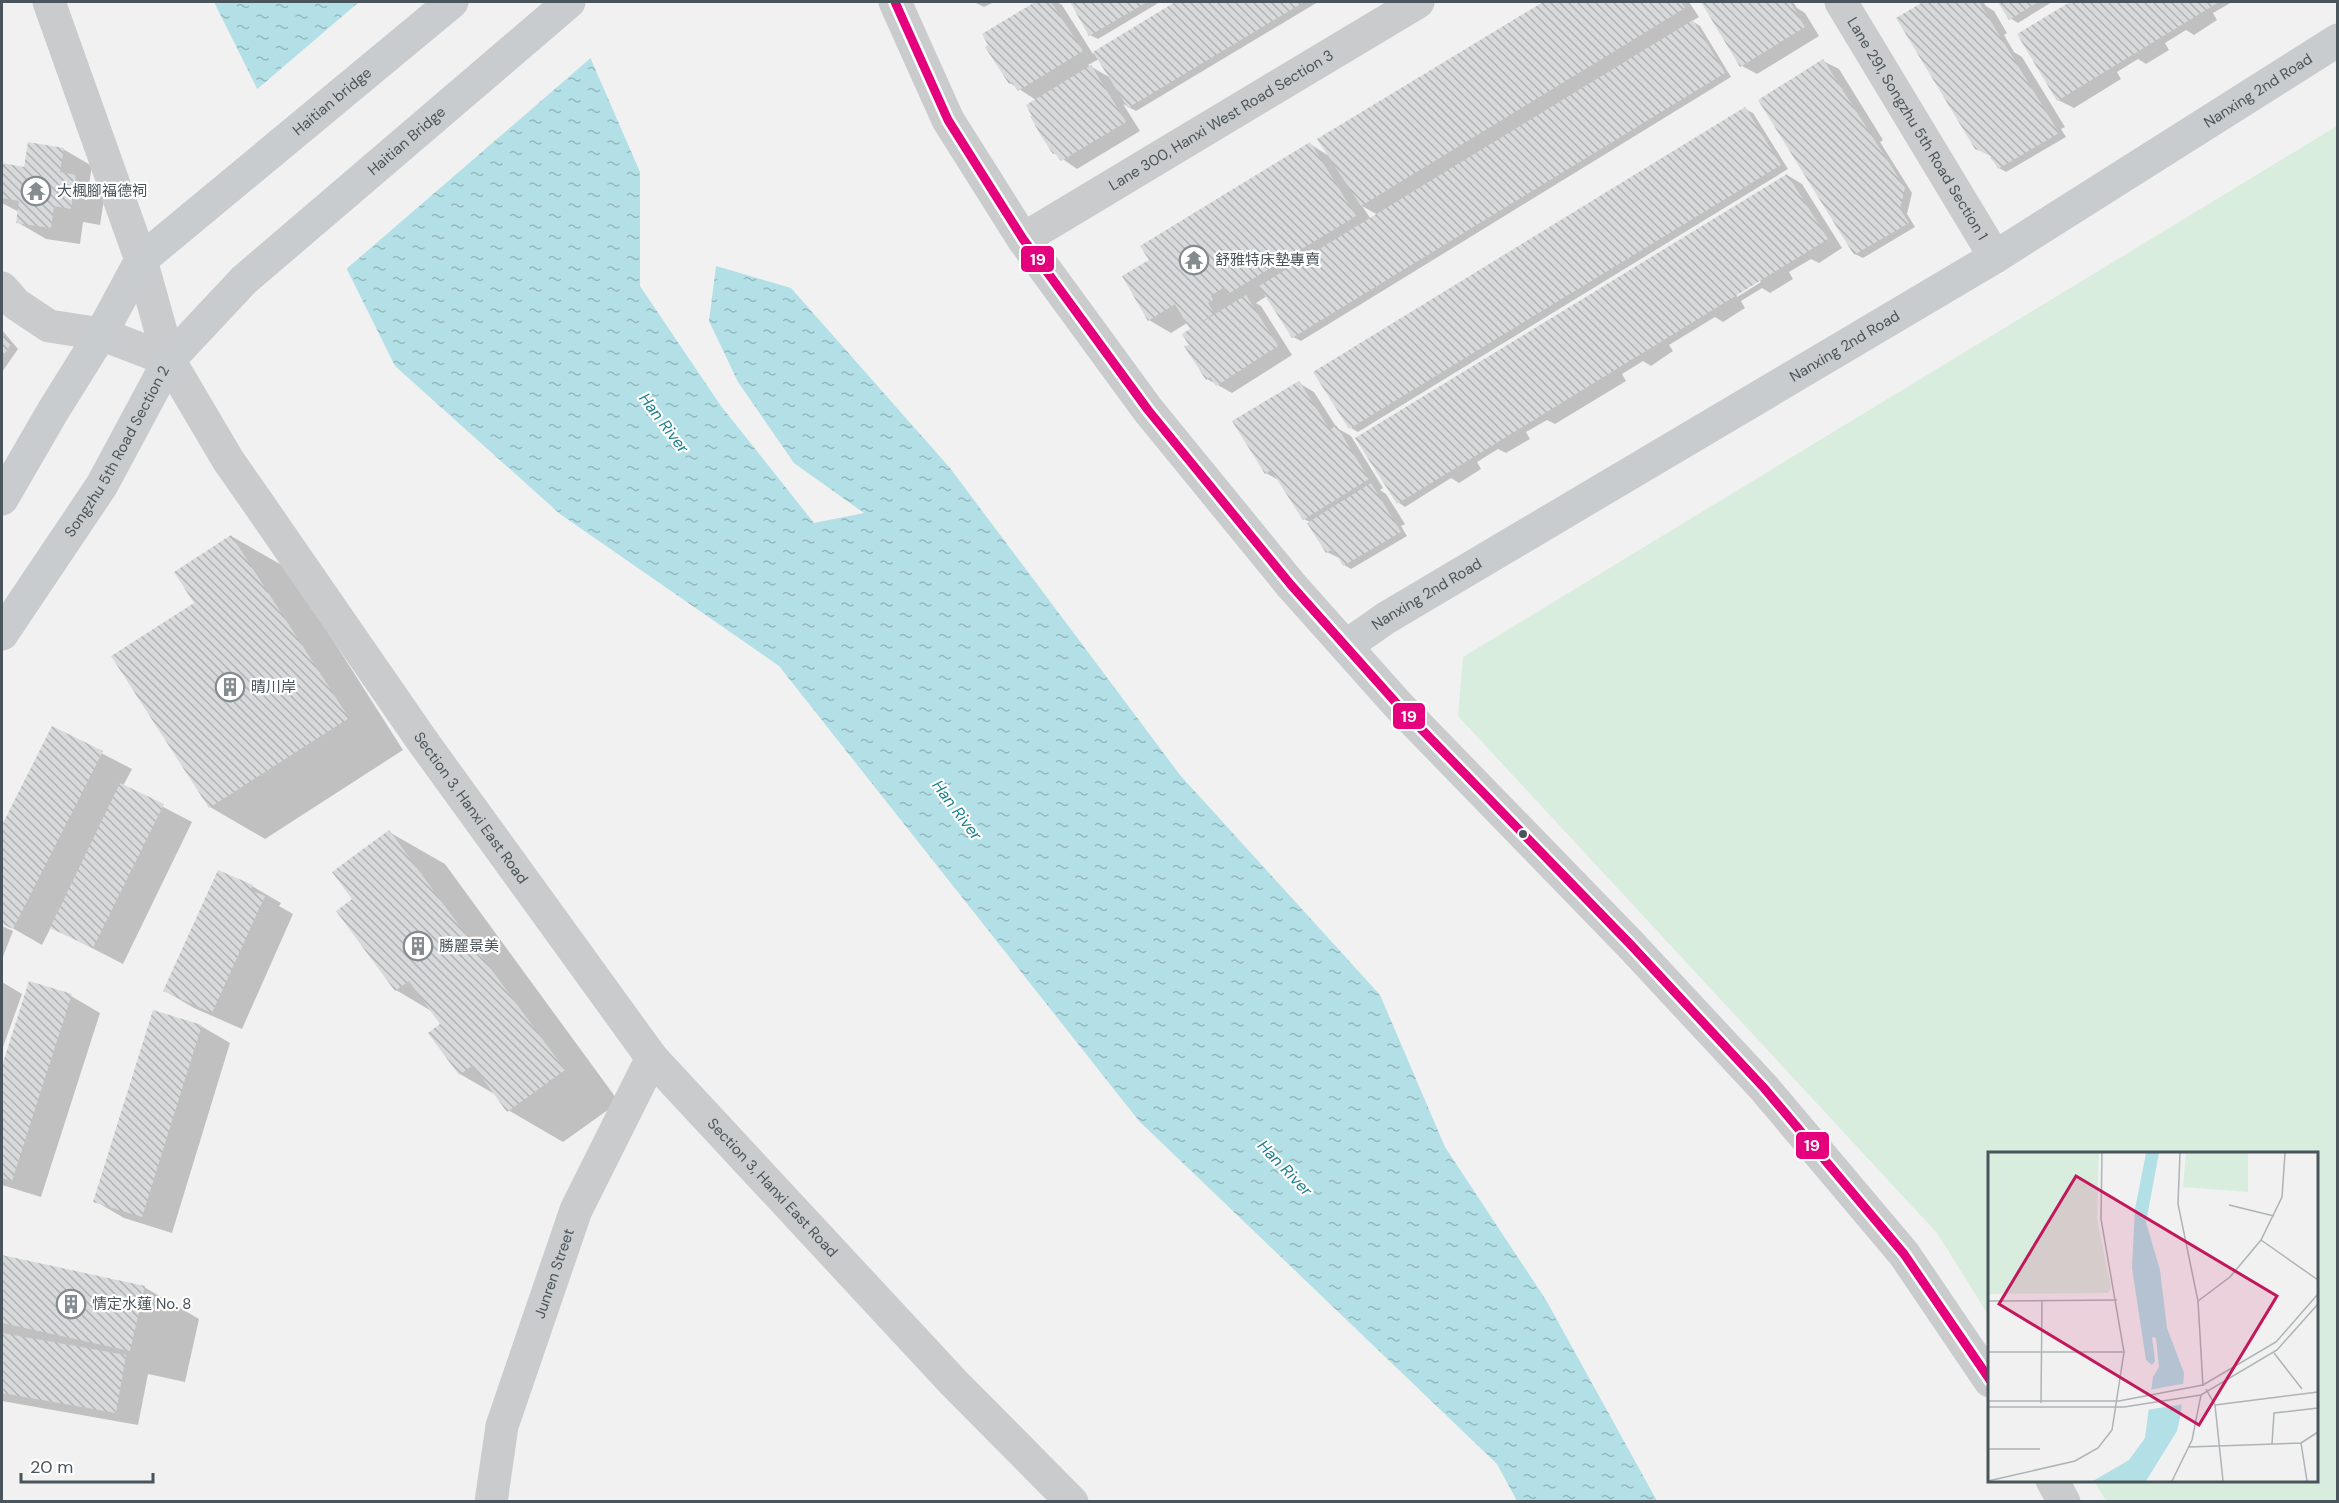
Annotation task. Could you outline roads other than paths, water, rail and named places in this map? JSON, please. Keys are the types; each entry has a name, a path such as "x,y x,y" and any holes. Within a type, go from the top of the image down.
{"street":[{"name":"Section 3, Hanxi East Road","path":"49,2 141,260 169,360 228,460 407,720 652,1058 954,1383 1072,1502"},
{"name":"Haitian bridge","path":"141,260 452,2"},
{"name":"Haitian Bridge","path":"244,280 569,2"},
{"path":"895,2 948,120 1023,238 1148,410 1291,585 1398,705 1630,944 1764,1088 1904,1254 1988,1380"},
{"name":"Lane 300, Hanxi West Road Section 3","path":"1023,238 1418,2"},
{"name":"Lane 291, Songzhu 5th Road Section 1","path":"1841,2 1995,257"},
{"name":"Nanxing 2nd Road","path":"1346,646 1396,612 1995,257 2337,40"},
{"path":"2,499 101,334 141,260"},
{"name":"Songzhu 5th Road Section 2","path":"2,634 102,485 169,360 244,280"},
{"path":"2,288 16,304 49,326 101,334 169,360"},
{"name":"Junren Street","path":"490,1502 502,1426 576,1210 652,1058"},
{"path":"2053,1482 2064,1502"}],"water":[{"name":"Han River","path":"214,2 566,2 640,172 640,286 721,406 814,523 864,513 794,463 738,382 709,321 716,266 791,288 950,468 1180,775 1380,995 1445,1147 1546,1300 1657,1501 1517,1501 1497,1464 1139,1121 779,666 560,514 395,366"}],"place":[{"name":"大楓腳福德祠","path":"36,191"},
{"name":"舒雅特床墊專賣","path":"1194,260"},
{"name":"晴川岸","path":"230,687"},
{"name":"勝麗景美","path":"418,946"},
{"name":"情定水蓮 No. 8","path":"71,1304"}]}
